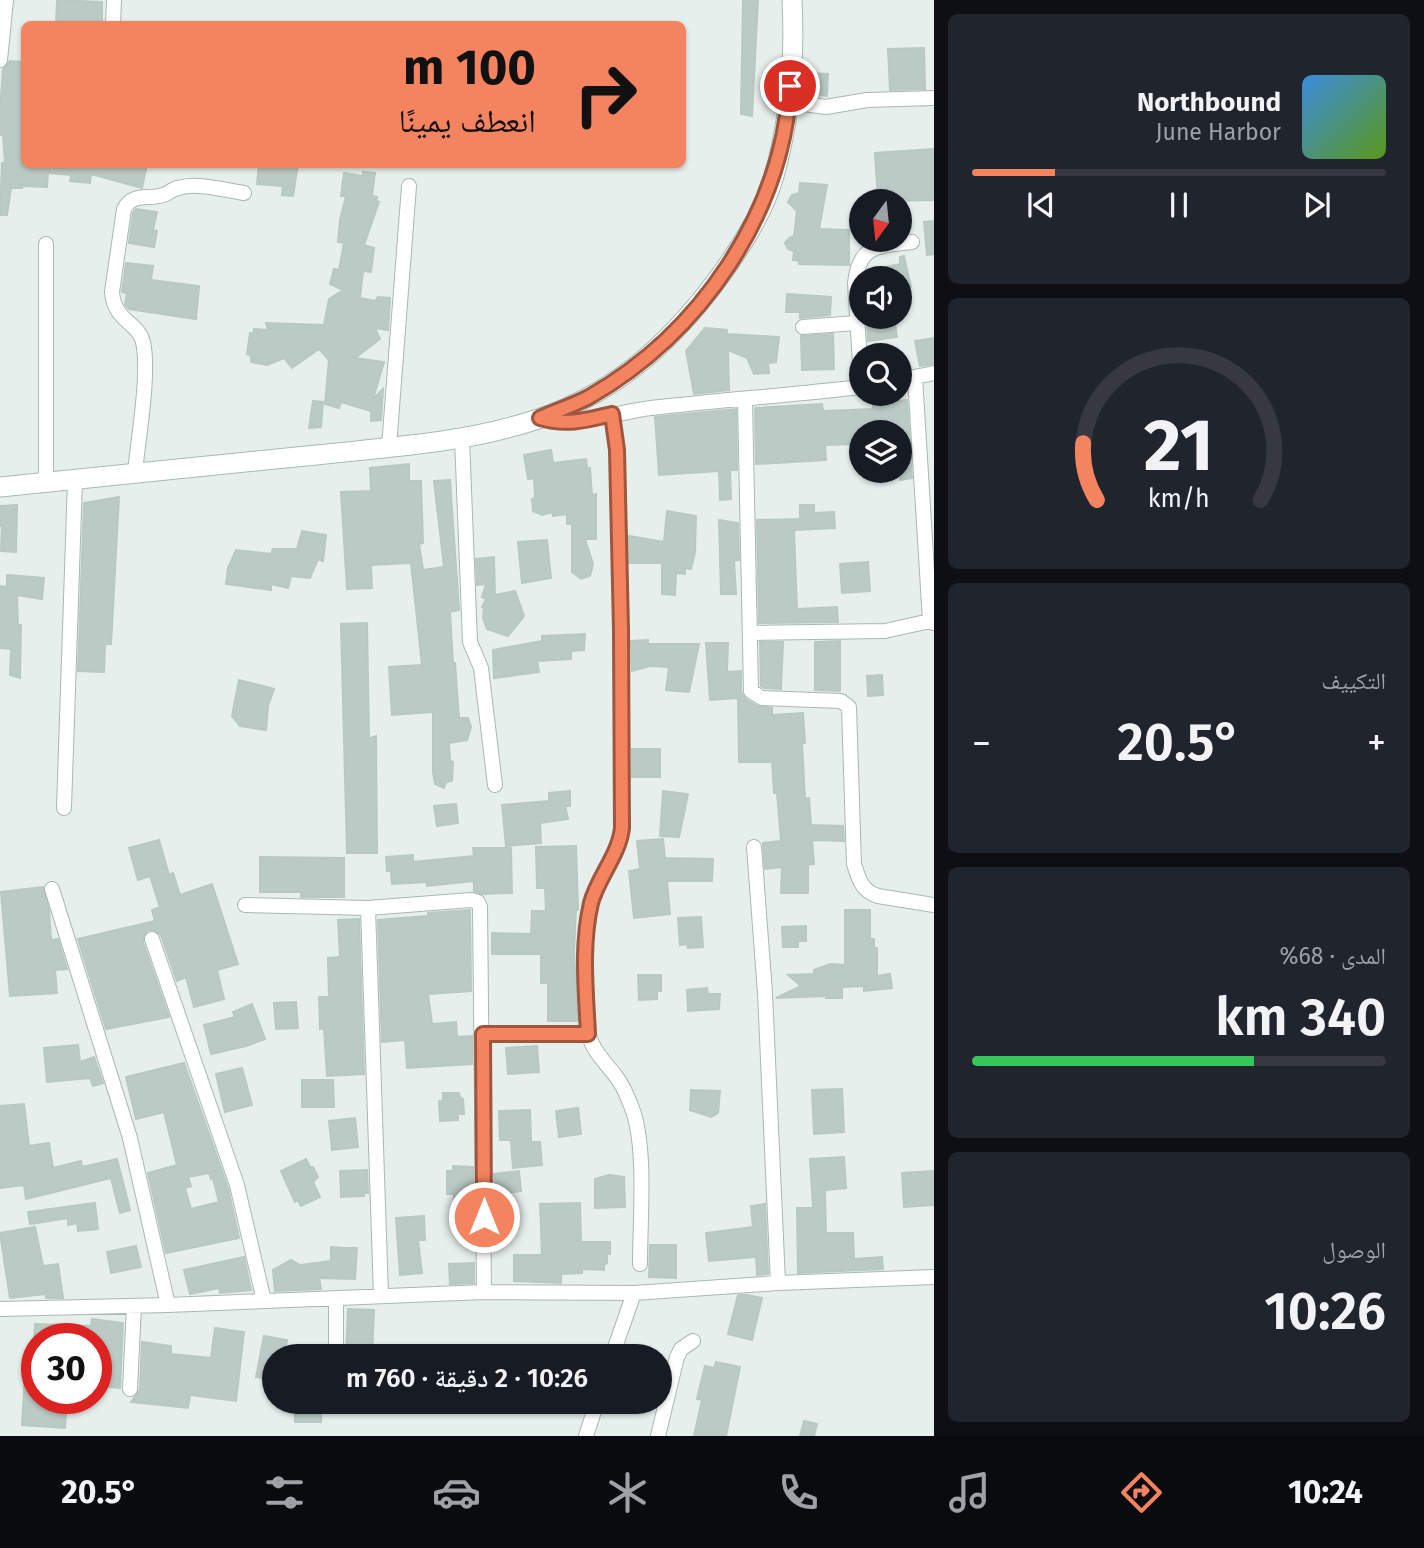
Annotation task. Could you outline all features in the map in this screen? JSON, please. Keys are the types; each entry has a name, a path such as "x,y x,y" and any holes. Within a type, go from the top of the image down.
{"main road":[{"path":"0,487 462,438 540,418 587,398 658,349 697,307 743,243 758,215 773,178 789,102 792,0"}],"street":[{"path":"0,60 6,0"},
{"path":"113,21 114,0"},
{"path":"789,102 826,107 867,100 934,98"},
{"path":"389,447 410,186"},
{"path":"135,473 146,361 142,338 119,315 113,302 112,292 124,209 135,198 163,195 176,188 203,187 244,193"},
{"path":"46,244 46,482"},
{"path":"803,327 849,324"},
{"path":"912,378 934,373"},
{"path":"750,633 885,631 932,622 915,377"},
{"path":"540,418 560,423 577,422 648,408 849,388"},
{"path":"745,400 750,685 755,694 762,698 841,701 849,707 854,864 862,886 878,896 934,905"},
{"path":"612,414 617,450 622,655 622,828 621,839 592,903 584,962 588,1034 600,1058 617,1078 634,1112 639,1139 640,1264"},
{"path":"462,438 470,642 481,668 495,785"},
{"path":"64,808 75,480"},
{"path":"754,847 765,993 778,1283"},
{"path":"52,889 130,1138 169,1305"},
{"path":"245,905 369,908 457,900 478,902 482,927 485,1292"},
{"path":"369,908 381,1296"},
{"path":"152,939 237,1185 264,1301"},
{"path":"483,1034 588,1034"},
{"path":"0,1306 169,1305 485,1292 634,1293 778,1283 934,1278"},
{"path":"616,1344 634,1293"},
{"path":"336,1298 336,1344"},
{"path":"130,1389 134,1306"},
{"path":"659,1436 677,1357 681,1349 693,1341"},
{"path":"586,1436 593,1414"}],"building":[{"path":"57,0 102,2 102,21 56,21"},
{"path":"743,0 758,0 752,116 741,114"},
{"path":"924,48 925,89 890,90 888,49"},
{"path":"10,61 21,62 21,168 146,168 142,188 91,174 90,183 70,181 71,175 48,173 47,187 11,188 7,215 0,215 2,163 5,163 3,135 0,135 3,69"},
{"path":"806,73 828,74 827,96 805,94"},
{"path":"934,149 934,200 912,200 912,189 877,189 875,153"},
{"path":"259,168 297,168 293,196 282,195 283,186 257,184"},
{"path":"363,172 375,173 372,196 377,197 376,201 379,202 364,245 374,248 371,272 363,271 360,298 375,301 378,297 390,298 388,330 375,328 380,339 355,358 384,362 373,399 383,389 381,420 371,421 371,411 341,402 339,408 325,404 329,360 319,349 292,368 284,358 267,365 251,362 251,356 247,354 250,333 253,334 254,329 268,330 266,323 324,325 329,299 343,290 330,284 334,269 339,270 344,243 338,242 346,196 341,196 344,173 363,176"},
{"path":"800,183 827,185 819,229 849,230 849,265 799,264 799,261 793,260 794,251 788,249 785,243 794,236 797,211 788,202 792,195 799,193"},
{"path":"136,209 157,212 153,230 157,231 154,247 129,243 133,213"},
{"path":"934,221 934,254 927,255 924,222"},
{"path":"904,256 906,266 891,266 900,264 900,257"},
{"path":"126,263 153,266 151,280 199,286 196,319 129,309 125,304 127,293 122,292"},
{"path":"787,294 831,297 830,315 800,318 800,312 786,312"},
{"path":"705,328 727,330 727,334 779,337 776,362 768,363 769,373 754,374 747,358 728,350 729,390 694,394 686,351"},
{"path":"868,329 896,329 897,337 868,341"},
{"path":"833,334 834,369 802,370 801,336"},
{"path":"934,338 934,364 920,366 915,341"},
{"path":"313,401 323,402 321,427 309,428"},
{"path":"822,404 823,411 873,409 873,406 907,406 908,420 849,420 849,444 825,445 826,460 756,464 755,408"},
{"path":"736,409 737,470 730,470 731,499 720,500 719,471 659,475 655,417"},
{"path":"551,450 553,463 586,459 587,468 590,468 592,495 596,494 596,539 585,539 593,564 590,576 581,579 572,572 572,524 567,524 567,514 553,516 552,512 542,515 533,511 534,478 528,479 524,455"},
{"path":"409,464 409,481 421,481 423,543 419,544 423,570 444,567 434,481 450,480 459,610 450,612 453,663 459,718 468,718 471,727 467,740 449,743 450,761 453,762 452,781 446,782 444,788 435,784 433,772 433,712 392,715 389,667 422,665 411,563 371,565 372,588 347,589 341,492 371,491 370,468"},
{"path":"119,497 111,644 105,644 104,672 78,671 84,503"},
{"path":"17,505 16,552 1,551 0,506"},
{"path":"800,505 814,505 814,513 834,512 835,528 794,530 797,609 837,607 838,622 759,623 757,520 800,519"},
{"path":"667,511 696,516 695,552 691,569 685,568 685,574 676,573 675,595 662,594 662,563 629,563 629,536 664,542"},
{"path":"719,520 738,523 739,560 734,561 736,594 721,594"},
{"path":"302,531 326,535 323,561 318,559 310,578 291,576 288,588 271,584 271,590 226,584 228,568 236,550 271,554 273,549 297,549"},
{"path":"547,540 551,578 522,583 518,542"},
{"path":"494,557 495,595 515,591 524,616 508,636 487,629 482,607 486,599 482,597 486,584 477,585 476,559"},
{"path":"868,562 870,591 842,593 840,564"},
{"path":"7,575 44,578 42,599 17,595 18,625 21,625 20,678 10,675 11,649 0,648 0,586 7,587"},
{"path":"367,623 369,739 376,736 377,853 347,853 341,624"},
{"path":"585,634 584,650 571,651 571,659 537,661 539,672 494,678 493,650 542,641 542,636"},
{"path":"648,640 648,644 699,644 689,692 666,690 669,667 650,666 632,671 631,641"},
{"path":"840,641 840,691 815,690 815,642"},
{"path":"760,642 783,642 781,689 761,686"},
{"path":"706,643 728,643 727,672 741,671 741,692 746,699 757,706 772,708 772,715 803,713 805,799 809,798 811,825 843,826 844,841 812,840 814,864 808,865 808,893 781,893 782,867 765,869 763,843 781,841 772,762 739,762 738,698 710,700"},
{"path":"882,675 883,695 868,696 867,676"},
{"path":"239,680 274,689 268,706 266,730 240,726 232,716"},
{"path":"632,749 660,749 660,777 632,777"},
{"path":"570,791 570,806 565,806 568,819 540,823 541,843 506,846 502,805 549,801 549,793"},
{"path":"663,791 688,794 679,837 660,836"},
{"path":"456,804 458,823 437,826 434,806"},
{"path":"663,839 665,858 713,859 712,881 667,881 670,914 634,918 629,871 640,869 637,841"},
{"path":"159,840 169,875 173,873 180,895 212,884 238,964 217,970 224,999 194,1007 186,977 177,981 161,935 154,930 148,930 143,942 169,1017 106,1029 78,939 155,921 152,910 160,907 150,876 138,880 129,848"},
{"path":"576,846 578,910 574,952 578,1021 548,1021 548,983 541,983 541,954 492,954 492,933 531,934 532,911 546,911 545,888 537,888 536,847"},
{"path":"473,848 511,848 512,893 482,894 474,891 474,881 427,886 427,882 392,884 391,871 387,871 386,857 413,855 413,862 474,856"},
{"path":"260,857 344,858 344,897 301,897 301,892 260,892"},
{"path":"43,887 49,910 51,940 58,939 67,969 55,970 57,993 10,996 1,892"},
{"path":"470,910 471,991 428,994 432,1024 456,1022 457,1037 472,1036 472,1064 407,1068 405,1040 382,1042 378,920"},
{"path":"845,910 870,910 870,939 874,939 874,948 877,948 877,976 890,974 892,988 864,991 864,986 842,987 842,998 776,998 801,986 788,975 814,974 814,970 830,964 845,965"},
{"path":"701,917 703,947 688,948 687,944 680,945 678,918"},
{"path":"359,919 364,1074 327,1076 324,1028 320,1029 319,997 329,997 328,958 340,957 338,920"},
{"path":"806,926 806,941 798,941 798,947 783,947 782,927"},
{"path":"638,975 661,975 661,991 657,991 657,999 639,1000"},
{"path":"707,988 708,994 720,994 719,1009 688,1011 687,990"},
{"path":"296,1002 298,1028 276,1029 274,1003"},
{"path":"252,1004 265,1039 211,1054 204,1025 235,1017 233,1012"},
{"path":"78,1045 80,1062 94,1057 103,1083 93,1086 90,1078 47,1082 44,1048"},
{"path":"537,1046 539,1072 508,1074 506,1048"},
{"path":"184,1063 228,1188 239,1238 166,1253 148,1173 177,1165 164,1112 136,1119 126,1077","holes":["209,1173 211,1179 213,1178 219,1202 191,1209 185,1188 191,1186 188,1177"]},
{"path":"242,1068 252,1105 225,1112 216,1074"},
{"path":"302,1080 333,1080 334,1107 302,1107"},
{"path":"842,1089 844,1132 814,1134 812,1090"},
{"path":"691,1090 720,1091 718,1113 711,1117 690,1110"},
{"path":"443,1093 459,1093 463,1099 464,1114 458,1114 458,1120 440,1121 439,1101 443,1101"},
{"path":"24,1104 29,1146 49,1143 53,1168 81,1161 82,1167 117,1159 130,1210 120,1213 111,1178 26,1199 24,1185 0,1188 0,1106"},
{"path":"578,1108 581,1134 559,1137 556,1111"},
{"path":"530,1110 531,1142 540,1142 542,1165 513,1168 511,1140 500,1140 499,1111"},
{"path":"355,1118 358,1147 332,1150 329,1121"},
{"path":"844,1157 846,1188 825,1190 826,1233 853,1233 854,1259 882,1257 883,1269 798,1273 797,1208 813,1208 810,1159"},
{"path":"306,1159 318,1177 313,1182 320,1197 301,1206 298,1200 295,1202 281,1171"},
{"path":"453,1166 473,1167 473,1208 454,1208 454,1194 447,1194 447,1171 453,1171"},
{"path":"367,1170 368,1193 364,1193 364,1196 341,1197 340,1171"},
{"path":"519,1171 521,1191 496,1194 494,1174"},
{"path":"934,1171 934,1205 904,1207 902,1173"},
{"path":"609,1175 624,1177 625,1207 595,1208 595,1179"},
{"path":"95,1203 98,1229 78,1231 77,1223 68,1225 68,1218 30,1224 28,1212"},
{"path":"580,1203 581,1242 610,1242 610,1254 607,1254 604,1270 582,1269 582,1273 561,1274 561,1283 514,1281 514,1255 542,1255 540,1204"},
{"path":"765,1204 768,1274 757,1275 756,1257 709,1261 706,1233 753,1227 751,1206"},
{"path":"424,1216 425,1240 418,1240 422,1273 400,1275 396,1218"},
{"path":"35,1227 43,1266 58,1264 63,1298 46,1298 46,1294 10,1298 0,1233"},
{"path":"650,1245 676,1245 676,1278 649,1277"},
{"path":"136,1246 141,1267 111,1273 107,1252"},
{"path":"331,1247 344,1250 343,1248 357,1248 355,1279 319,1278 321,1289 275,1291 273,1270 291,1260 300,1265 331,1261"},
{"path":"244,1257 251,1290 220,1293 219,1288 190,1294 184,1270"},
{"path":"474,1263 474,1283 450,1284 449,1264"},
{"path":"738,1295 762,1298 752,1340 728,1334"},
{"path":"348,1309 374,1310 373,1344 347,1344"},
{"path":"92,1319 123,1323 120,1388 112,1387 112,1323 91,1323"},
{"path":"215,1328 244,1332 236,1401 190,1395 188,1408 131,1402 140,1389 142,1342 171,1346 171,1354 211,1358"},
{"path":"264,1336 287,1340 286,1344 262,1344"},
{"path":"262,1346 262,1378 256,1377"},
{"path":"716,1362 740,1367 726,1436 694,1436 702,1400 697,1399 705,1366 714,1368"},
{"path":"23,1414 66,1414 65,1428 22,1425"},
{"path":"295,1414 321,1414 321,1422 295,1422"},
{"path":"804,1421 817,1424 814,1436 800,1436"}],"route":[{"path":"484,1217 483,1034 588,1034 584,962 592,903 621,839 622,828 617,450 612,414 560,423 540,418 587,398 658,349 715,284 743,243 773,178 787,117 790,86"}]}
